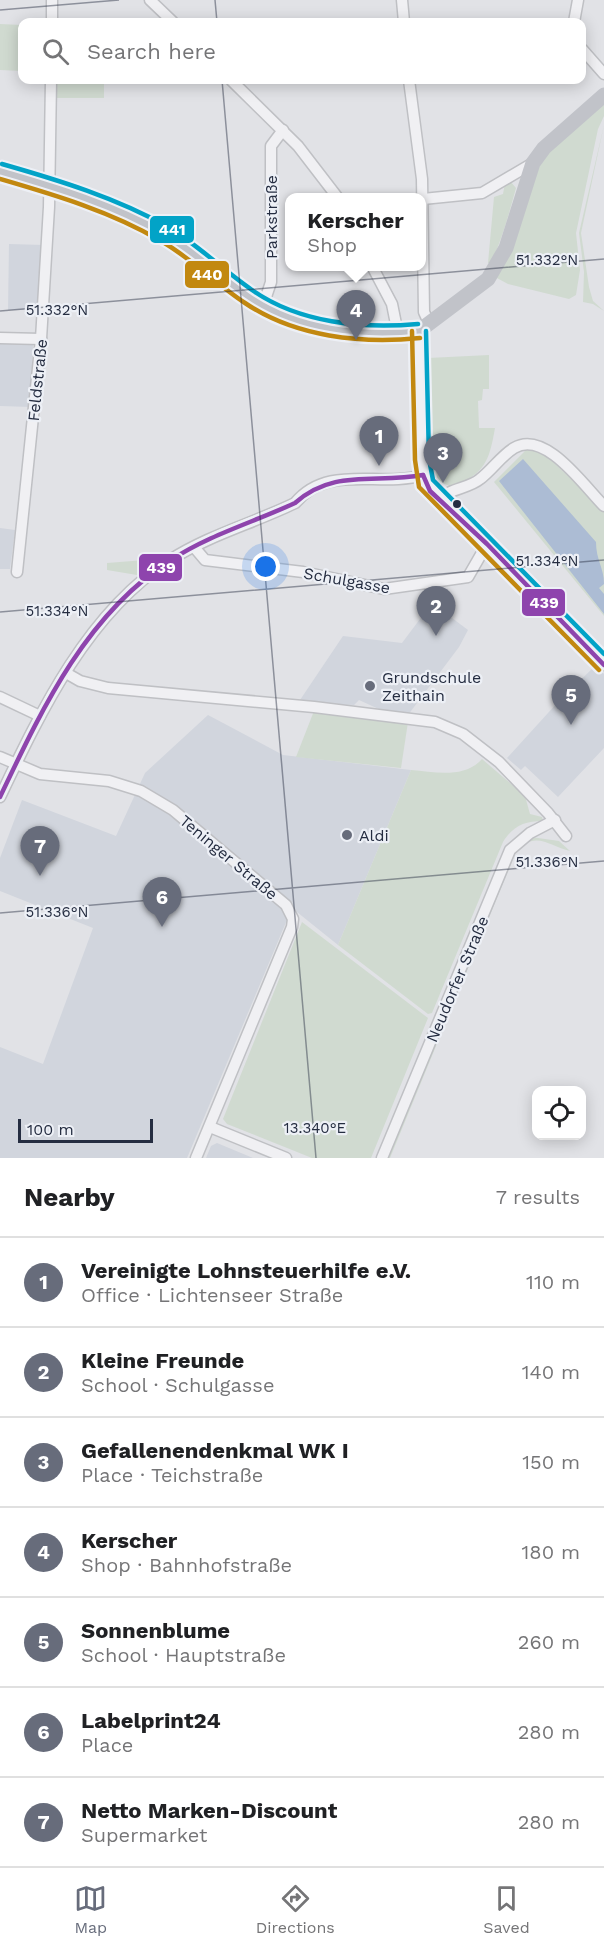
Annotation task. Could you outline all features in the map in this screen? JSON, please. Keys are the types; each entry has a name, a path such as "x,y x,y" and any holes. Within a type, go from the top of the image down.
{"street":[{"path":"52,0 52,18"},
{"path":"150,0 169,18"},
{"path":"402,0 404,18"},
{"path":"575,18 578,0"},
{"path":"586,54 604,74"},
{"name":"Feldstraße","path":"16,572 41,339 50,185 51,84"},
{"path":"235,84 283,130 335,193"},
{"path":"409,84 422,193"},
{"path":"0,171 50,185 127,216 164,234 263,306 318,327 398,334 423,327 488,279 506,248 533,163 544,148 604,95"},
{"name":"Parkstraße","path":"263,306 271,282 271,146 283,130"},
{"path":"426,198 482,193 533,163"},
{"path":"374,271 392,304 398,334"},
{"path":"423,271 423,476 426,484 603,662"},
{"path":"0,338 41,339"},
{"path":"440,500 449,492 477,482 513,448 530,442 539,444 555,455 604,506"},
{"path":"0,797 40,716 66,673 103,622 130,591 171,559 295,503 309,490 327,481 423,476"},
{"name":"Schulgasse","path":"194,547 205,560 303,572 384,590 468,577 487,544"},
{"path":"66,673 80,681 108,688 310,707 424,720 448,726 499,762 555,820 566,836"},
{"path":"0,697 40,716"},
{"name":"Teninger Straße","path":"0,757 51,777 109,781 141,791 173,810 286,905 290,912 292,927 196,1158"},
{"name":"Neudorfer Straße","path":"382,1158 510,850 530,833 555,820"},
{"path":"210,1127 286,1158"}],"shaded area":[{"path":"0,24 18,25 18,71 0,70"},
{"path":"55,84 104,84 104,98 55,98"},
{"path":"604,101 604,116 598,129 576,233 580,270 576,295 569,299 508,284 495,277 526,190 544,156"},
{"path":"604,125 581,233 593,301 604,311 593,304 583,302 584,272 579,233"},
{"path":"510,181 516,188 499,245 491,263 488,263 494,197 503,194 505,183"},
{"path":"9,244 44,245 41,310 8,310"},
{"path":"0,342 33,345 31,407 0,406"},
{"path":"489,355 489,389 483,389 482,400 478,401 479,428 495,428 490,450 479,471 452,487 435,480 427,469 428,358"},
{"path":"533,449 545,454 604,511 604,616 494,482 526,450"},
{"path":"0,528 15,530 10,569 0,569"},
{"path":"145,560 150,564 137,575 107,570 107,563"},
{"name":"Grundschule Zeithain","path":"432,603 468,630 459,647 408,715 383,711 359,700 354,705 298,703 343,636 402,643"},
{"path":"596,665 604,674 604,748 558,797 525,766 521,770 507,758 558,702"},
{"path":"314,711 408,722 401,768 296,757"},
{"path":"208,715 283,755 411,770 338,945 292,908 187,1158 0,1158 0,1047 43,1064 93,928 0,891 0,858 22,800 116,836 145,773"},
{"path":"482,759 525,796 530,814 542,817 543,821 520,826 503,842 432,1013 428,1014 338,945 411,770 439,773 458,772 475,765"},
{"path":"531,837 559,841 570,851 542,841 535,841 522,846 515,854 390,1158 387,1158 513,854"},
{"path":"302,922 428,1018 371,1158 312,1158 227,1124 223,1119"},
{"path":"217,1143 253,1158 206,1158 211,1146"}],"water":[{"path":"523,459 596,542 604,578 604,584 599,588 604,594 604,614 499,481"}],"transit line":[{"name":"441","path":"2,164 87,191 149,217 179,234 252,290 290,310 310,317 353,324 418,324"},
{"name":"440","path":"0,179 83,205 123,221 183,255 245,303 285,324 329,336 352,339 420,338"},
{"name":"440","path":"412,331 415,460 419,487 599,670"},
{"name":"441","path":"426,331 429,459 433,480 604,654"},
{"name":"439","path":"423,475 430,491 487,544 604,665"},
{"name":"439","path":"0,797 32,730 69,666 114,607 141,582 186,551 295,503 325,485 356,479 423,475"}],"place":[{"name":"Kerscher","path":"356,340"},
{"name":"Vereinigte Lohnsteuerhilfe e.V.","path":"379,466"},
{"name":"Gefallenendenkmal WK I","path":"443,483"},
{"name":"Kleine Freunde","path":"436,636"},
{"name":"Grundschule Zeithain","path":"370,686"},
{"name":"Sonnenblume","path":"571,725"},
{"name":"Aldi","path":"347,835"},
{"name":"Netto Marken-Discount","path":"40,876"},
{"name":"Labelprint24","path":"162,927"}]}
